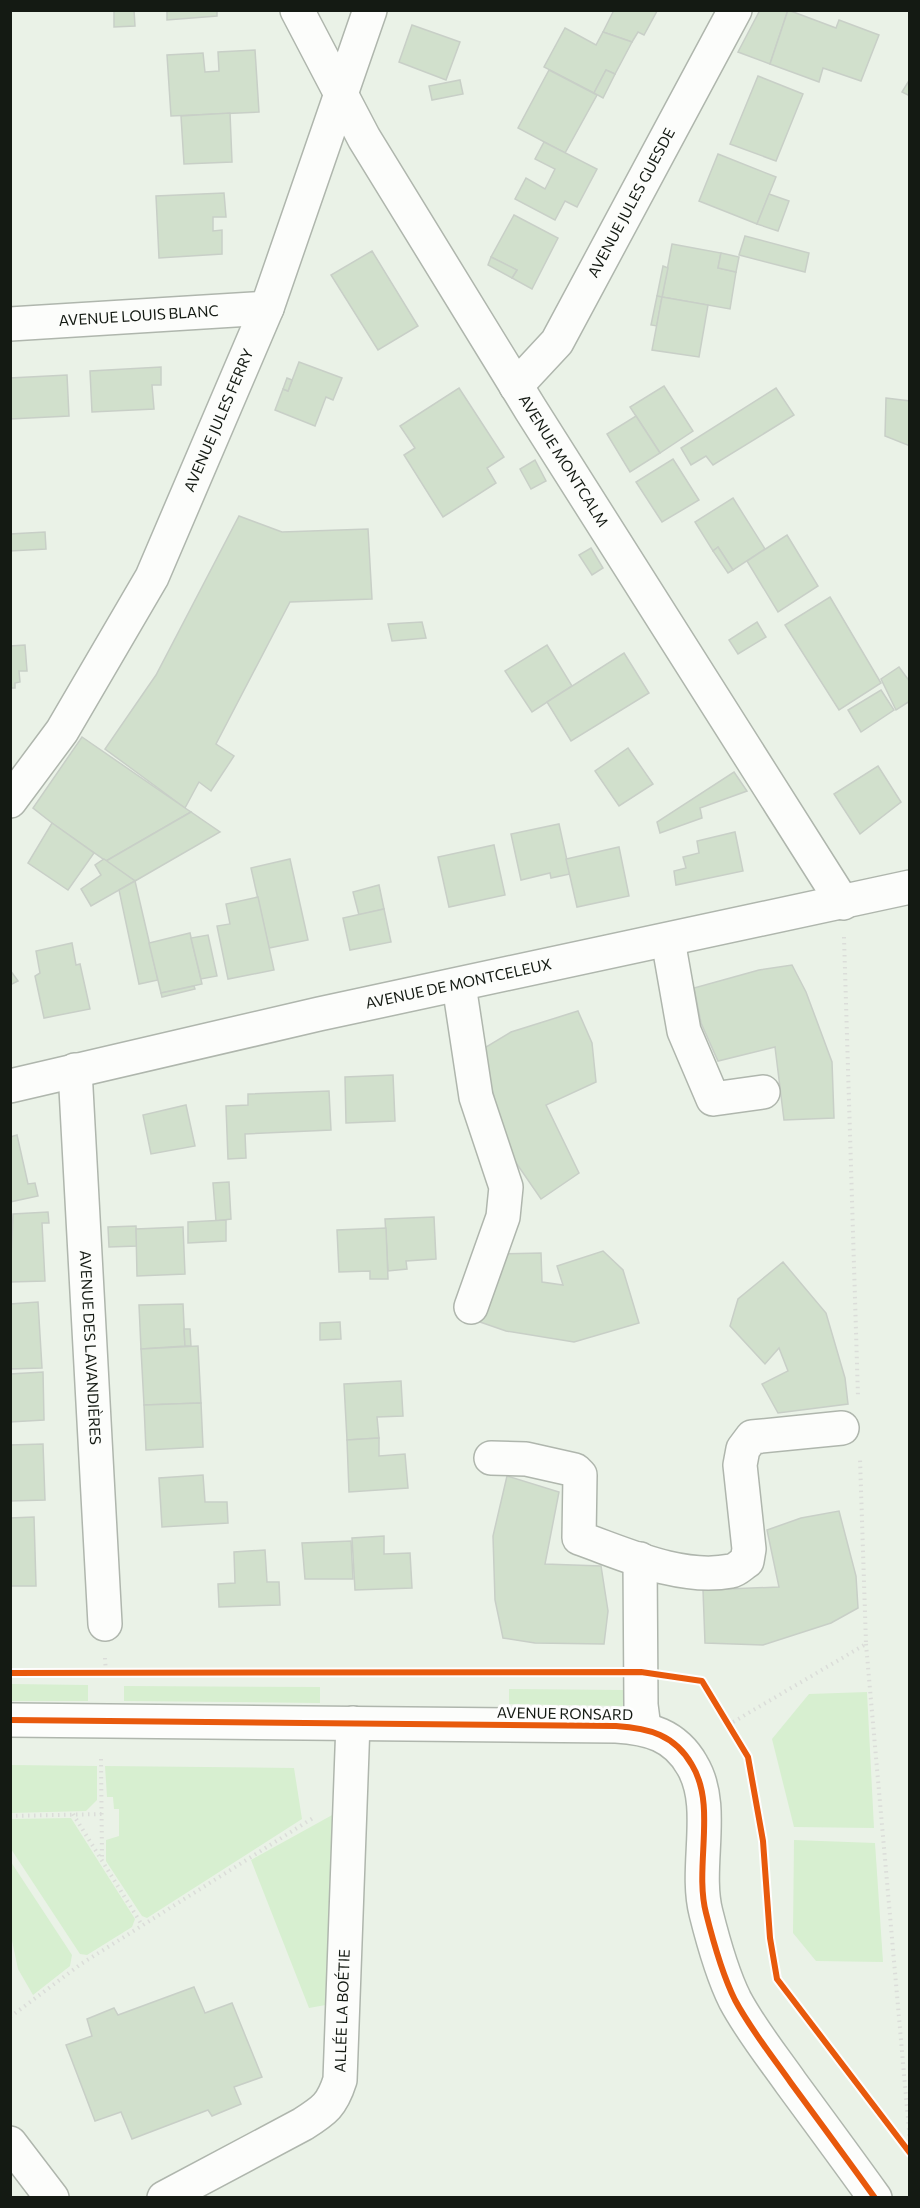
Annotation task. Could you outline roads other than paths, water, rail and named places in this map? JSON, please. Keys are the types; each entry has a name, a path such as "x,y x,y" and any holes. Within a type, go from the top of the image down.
{"street":[{"name":"AVENUE MONTCALM","path":"297,10 339,95 516,386 843,903"},
{"name":"AVENUE JULES FERRY","path":"10,801 63,731 152,577 267,308 370,10"},
{"name":"AVENUE JULES GUESDE","path":"516,386 557,342 735,10"},
{"name":"AVENUE LOUIS BLANC","path":"10,324 267,308"},
{"name":"AVENUE DE MONTCELEUX","path":"10,1086 459,984 909,887"},
{"path":"668,940 684,1031 713,1100 763,1092"},
{"path":"459,984 476,1097 506,1187 503,1217 471,1307"},
{"name":"AVENUE DES LAVANDIÈRES","path":"75,1070 105,1624"},
{"path":"491,1458 526,1459 575,1470 580,1474 579,1538 691,1572 733,1570 747,1561 749,1549 740,1465 742,1449 752,1437 854,1428"},
{"path":"640,1558 641,1705 644,1728"},
{"name":"AVENUE RONSARD","path":"10,1720 644,1728 674,1741 693,1766 700,1783 704,1802 704,1904 734,1997 764,2045 875,2198"},
{"name":"ALLÉE LA BOÉTIE","path":"164,2198 303,2124 324,2111 334,2099 340,2080 353,1723"},
{"path":"10,2143 52,2198"}]}
